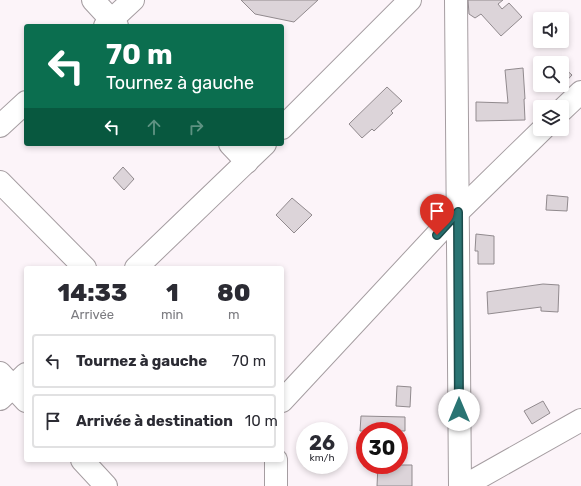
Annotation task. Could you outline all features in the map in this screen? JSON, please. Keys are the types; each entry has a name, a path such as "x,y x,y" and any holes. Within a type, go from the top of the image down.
{"street":[{"path":"93,0 112,24 133,0"},
{"path":"284,126 410,0"},
{"path":"456,0 460,486"},
{"path":"569,103 581,92"},
{"path":"0,126 24,104"},
{"path":"284,398 458,212 536,136"},
{"path":"232,146 247,162"},
{"path":"138,266 263,146"},
{"path":"0,182 82,266"},
{"path":"464,486 581,420"},
{"path":"84,462 106,486"},
{"path":"276,462 276,486"}],"building":[{"path":"241,0 318,0 294,22 255,14"},
{"path":"468,0 503,0 498,4 502,9 509,3 522,17 501,36 481,14 475,18 469,14"},
{"path":"523,68 525,120 476,121 476,102 508,103 505,70"},
{"path":"387,87 402,101 391,111 393,113 374,131 372,129 362,138 349,124"},
{"path":"123,167 134,179 124,190 113,178"},
{"path":"547,195 568,197 567,211 546,210"},
{"path":"292,198 312,215 294,233 276,215"},
{"path":"476,234 494,236 494,264 478,264 478,251 475,251"},
{"path":"543,284 559,285 558,312 541,311 541,307 488,314 487,292"},
{"path":"397,386 411,387 410,407 396,406"},
{"path":"543,401 550,413 532,424 524,411"},
{"path":"361,416 405,417 405,422 361,422"},
{"path":"408,465 412,465 412,486 377,486 378,474 408,474"}],"route":[{"path":"437,235 458,212 459,410"}]}
